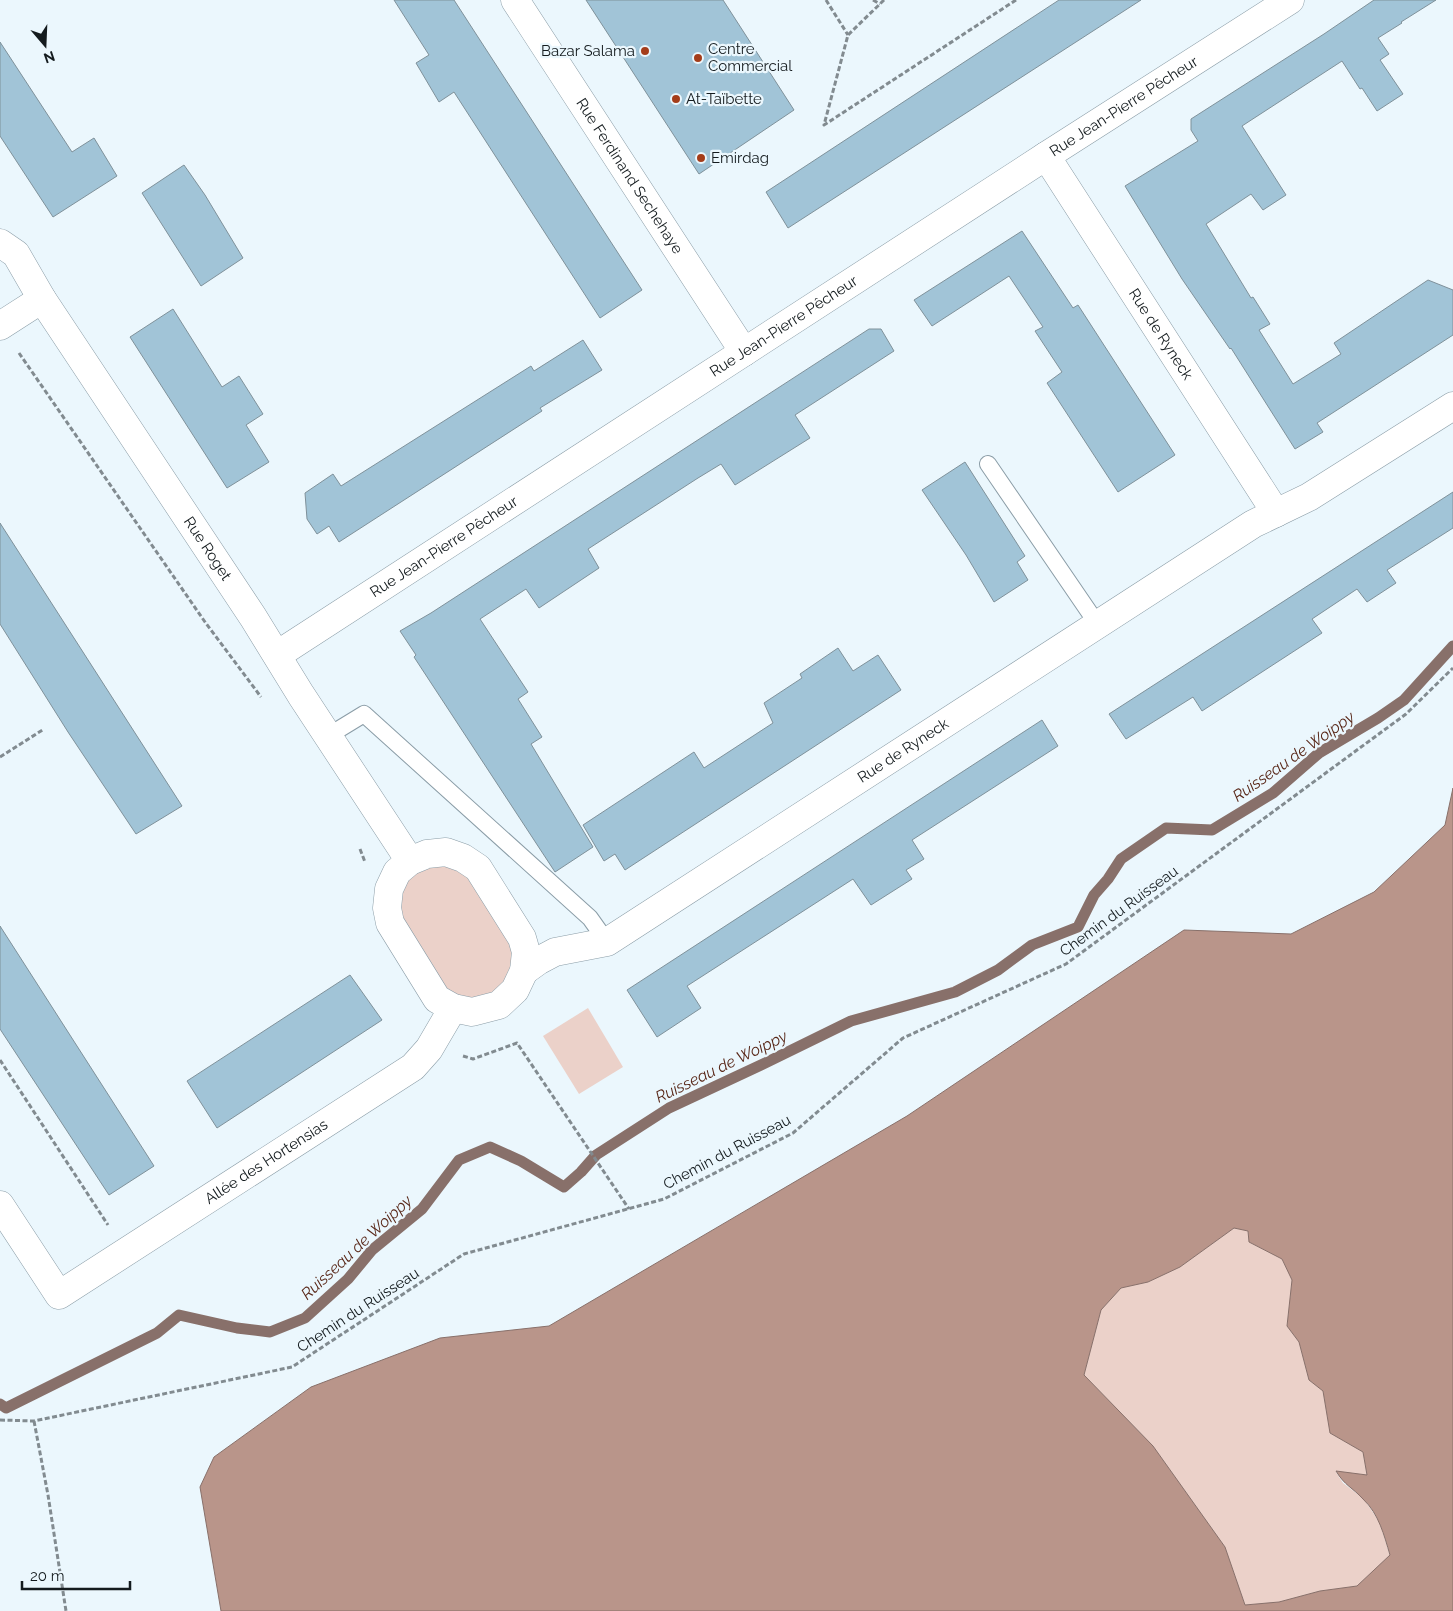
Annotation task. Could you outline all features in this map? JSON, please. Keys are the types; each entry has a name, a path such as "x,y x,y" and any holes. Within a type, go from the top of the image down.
{"street":[{"name":"Rue Ferdinand Sechehaye","path":"515,0 744,352"},
{"name":"Rue Jean-Pierre Pêcheur","path":"277,655 1290,0"},
{"name":"Rue de Ryneck","path":"1046,156 1276,513"},
{"name":"Rue Roget","path":"0,243 16,254 42,299 248,609 410,861"},
{"path":"0,326 42,299"},
{"name":"Rue de Ryneck","path":"524,971 555,952 607,942 1253,524 1309,497 1453,406"},
{"path":"446,852 463,858 478,868 522,938 526,952 524,971 515,990 499,1005 472,1012 452,1008 437,999 390,923 387,908 390,889 397,872 410,861 427,854 446,852"},
{"name":"Allée des Hortensias","path":"0,1205 59,1295 413,1067 429,1049 452,1008"}],"lane":[{"path":"988,464 1098,624"},
{"path":"328,736 364,714 590,918 607,942"}],"path":[{"path":"874,0 880,4"},
{"path":"884,0 848,35 824,125 1016,0"},
{"path":"829,1 848,35"},
{"path":"0,326 205,622 262,698"},
{"name":"Chemin du Ruisseau","path":"0,1420 34,1421 292,1366 464,1254 664,1199 793,1133 903,1038 1066,964 1406,714 1453,668"},
{"path":"0,757 44,729"},
{"path":"357,840 367,866"},
{"path":"429,1049 473,1059 517,1043 629,1209"},
{"path":"0,1060 127,1252"},
{"path":"34,1421 48,1495 66,1611"}],"shaded area":[{"path":"1453,788 1453,1611 221,1611 200,1487 214,1457 311,1387 440,1338 549,1326 907,1116 1184,930 1291,934 1374,892 1445,825","holes":["1234,1228 1248,1231 1249,1242 1282,1259 1292,1280 1287,1326 1299,1342 1309,1380 1323,1391 1330,1433 1363,1452 1367,1475 1336,1471 1342,1480 1373,1511 1386,1540 1390,1555 1357,1586 1320,1591 1279,1602 1245,1605 1225,1547 1153,1446 1084,1375 1101,1310 1121,1288 1148,1282 1180,1267"]},
{"path":"449,865 467,877 511,944 514,959 506,982 493,993 471,999 456,996 447,991 401,917 399,894 405,882 423,866"},
{"path":"588,1008 623,1067 579,1094 543,1036"},
{"path":"1234,1228 1248,1231 1249,1242 1282,1259 1292,1280 1287,1326 1299,1342 1309,1380 1323,1391 1330,1433 1363,1452 1367,1475 1336,1472 1343,1483 1364,1499 1380,1523 1390,1556 1357,1586 1320,1591 1279,1602 1245,1605 1225,1547 1153,1446 1084,1375 1101,1310 1121,1288 1148,1282 1180,1267"}],"building":[{"path":"394,0 454,0 642,290 600,318 454,92 439,102 416,63 429,55"},
{"path":"586,0 723,0 794,110 699,174"},
{"path":"1059,0 1141,0 788,228 766,192"},
{"path":"1374,0 1436,0 1378,38 1389,54 1380,60 1403,94 1377,111 1342,61 1242,126 1286,195 1263,210 1251,194 1206,224 1251,298 1253,297 1270,324 1259,330 1293,384 1341,354 1334,343 1428,280 1453,290 1453,335 1317,423 1323,432 1295,449 1231,348 1182,279 1125,186 1198,141 1191,130 1191,119"},
{"path":"0,42 72,152 94,138 117,176 53,217 0,136"},
{"path":"184,165 205,195 243,258 201,286 142,193"},
{"path":"1022,231 1073,308 1078,305 1175,455 1118,492 1047,383 1062,372 1035,331 1043,327 1009,276 932,326 914,300"},
{"path":"173,309 222,387 239,376 263,414 246,425 269,462 227,488 130,337"},
{"path":"869,329 881,329 894,351 795,415 810,438 735,485 721,464 588,549 599,568 539,608 526,589 480,619 528,692 518,699 542,737 531,744 593,847 555,872 414,657 416,655 400,631 431,613"},
{"path":"583,340 602,370 540,408 542,411 339,542 329,526 317,534 307,519 305,493 333,474 341,486 531,366 534,371"},
{"path":"965,462 1025,556 1017,562 1028,580 994,602 966,555 922,490"},
{"path":"1453,492 1453,528 1387,570 1396,583 1367,602 1357,589 1312,619 1322,633 1202,711 1193,697 1126,739 1109,714"},
{"path":"0,523 182,806 136,834 68,732 0,624"},
{"path":"838,648 853,671 878,655 901,690 625,870 615,854 604,861 583,825 694,752 704,768 773,723 764,703 802,678 800,674"},
{"path":"1042,720 1058,746 912,840 924,859 906,870 912,879 871,905 853,879 687,986 701,1008 657,1037 627,990"},
{"path":"0,926 154,1166 109,1195 0,1029"},
{"path":"350,975 382,1020 217,1128 187,1081"}],"waterway":[{"name":"Ruisseau de Woippy","path":"0,1404 6,1408 157,1333 179,1315 237,1328 270,1332 305,1318 348,1279 372,1250 422,1209 459,1160 490,1147 521,1161 564,1187 596,1155 669,1108 851,1021 955,992 998,970 1032,945 1078,927 1094,895 1108,879 1121,859 1166,828 1212,830 1273,793 1319,753 1378,718 1404,700 1453,646"}],"place":[{"name":"Bazar Salama","path":"645,51"},
{"name":"Centre Commercial","path":"698,58"},
{"name":"At-Taïbette","path":"676,99"},
{"name":"Emirdag","path":"701,158"}]}
